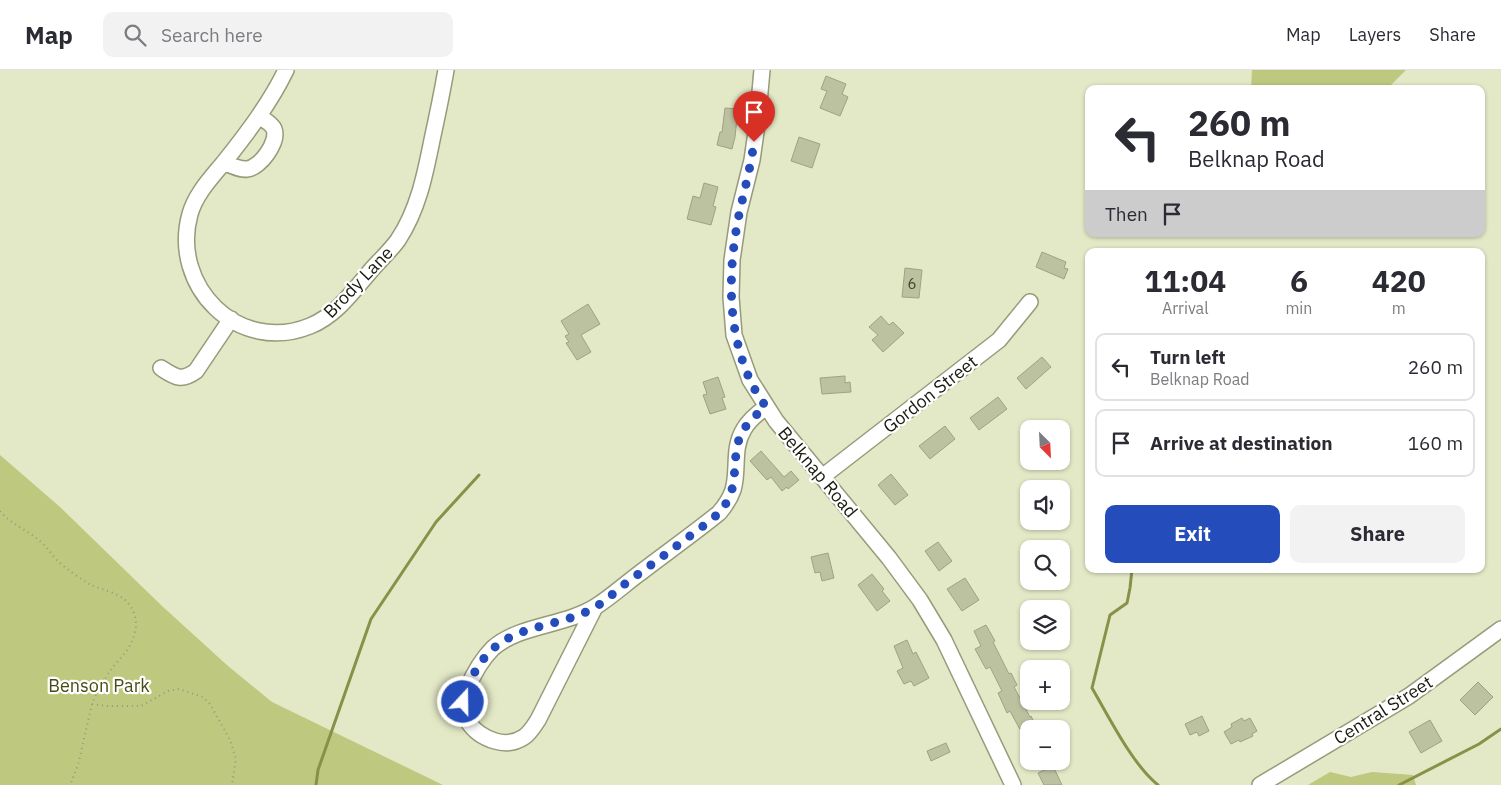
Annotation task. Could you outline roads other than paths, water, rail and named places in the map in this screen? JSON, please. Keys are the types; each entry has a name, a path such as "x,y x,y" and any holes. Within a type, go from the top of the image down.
{"street":[{"name":"Brody Lane","path":"286,70 259,116 205,186 193,205 187,226 186,242 189,264 201,292 216,309 231,320 248,328 271,332 286,332 308,327 334,312 397,240 418,202 446,70"},
{"name":"Belknap Road","path":"762,70 752,160 739,212 732,260 731,297 734,335 750,380 766,407 889,558 920,600 944,640 1013,785"},
{"path":"224,162 243,170 252,168 260,162 273,144 275,136 272,127 259,116"},
{"name":"Gordon Street","path":"822,477 999,340 1030,302"},
{"path":"161,368 175,377 189,376 196,371 231,320"},
{"path":"594,607 538,720 528,734 515,742 504,743 484,737 470,726 464,714 464,695 487,654 494,647 511,637 570,619 594,607 719,513 726,505 733,489 737,448 740,438 750,421 766,407"},
{"name":"Central Street","path":"1260,785 1409,696 1501,629"}],"waterway":[{"path":"316,785 318,770 371,619 436,522 479,475"},
{"path":"1132,573 1127,603 1110,615 1092,688 1130,753 1148,776 1158,785"},
{"path":"1399,785 1479,744 1501,729"}],"park label":[{"name":"Benson Park","path":"99,685"}]}
